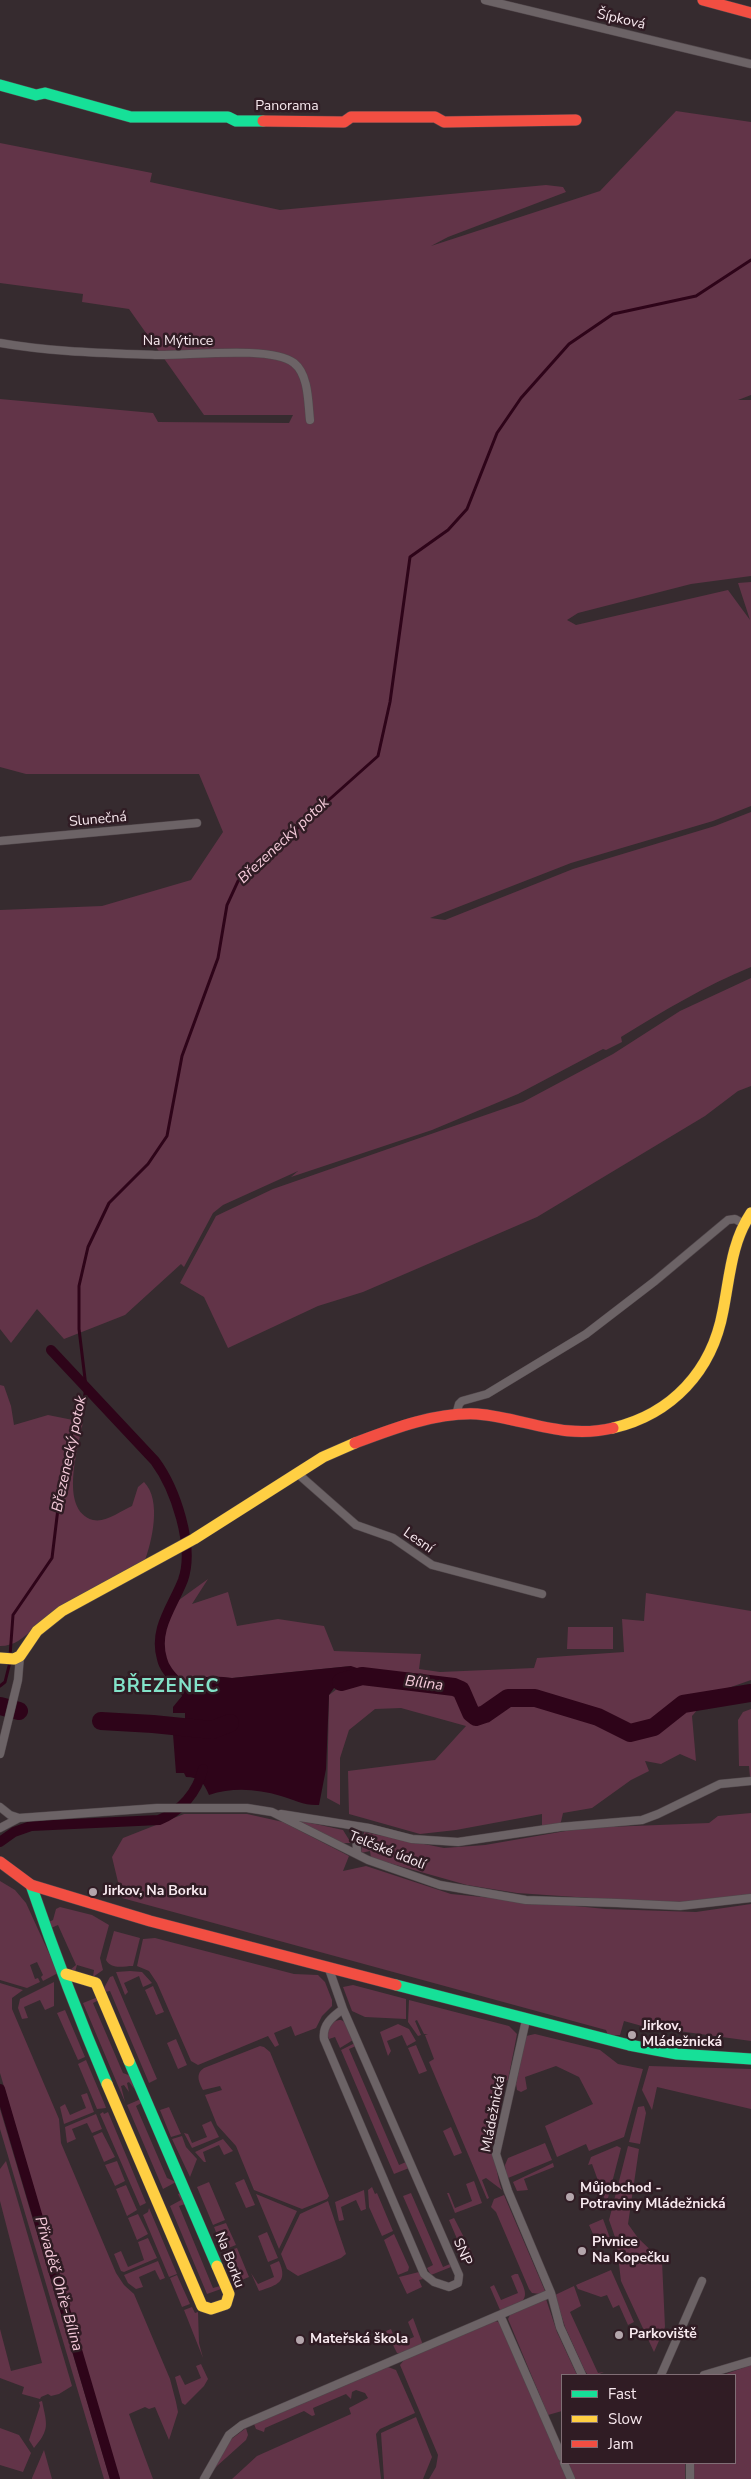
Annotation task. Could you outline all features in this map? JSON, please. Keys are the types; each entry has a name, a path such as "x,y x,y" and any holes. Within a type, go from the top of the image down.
{"street":[{"name":"Šípková","path":"485,0 751,64"},
{"path":"704,0 751,13"},
{"name":"Panorama","path":"0,85 36,95 45,93 131,117 228,117 236,121 275,122 344,122 351,116 435,117 444,122 576,120"},
{"name":"Na Mýtince","path":"0,343 41,350 158,355 262,353 282,356 295,364 304,376 310,420"},
{"name":"Slunečná","path":"0,840 198,823"},
{"path":"0,1754 13,1704 10,1658 37,1631 62,1611 194,1539 297,1473 346,1446 437,1418 456,1415 492,1416 550,1430 576,1433 598,1431 649,1415 667,1405 692,1382 711,1350 721,1322 736,1240 751,1213"},
{"path":"456,1415 462,1402 487,1394 586,1334 655,1281 728,1220 735,1219 744,1224"},
{"name":"Lesní","path":"297,1473 356,1525 394,1538 432,1565 542,1594"},
{"path":"272,1812 356,1826 412,1839 458,1842 560,1827 642,1820 720,1784 751,1781"},
{"path":"0,1807 10,1815 19,1818"},
{"name":"Telčské údolí","path":"19,1818 169,1808 248,1808 272,1812 357,1854 440,1885 526,1900 680,1906 751,1898"},
{"path":"0,1828 19,1818"},
{"path":"356,1826 357,1854"},
{"path":"3,1865 31,1885 150,1921 329,1969 639,2047 677,2054 751,2059"},
{"name":"Na Borku","path":"31,1885 43,1921 66,1974 73,2005 202,2306 207,2309 214,2309 226,2304 229,2294 227,2288 96,1983 66,1974"},
{"name":"SNP","path":"329,1969 343,2009 459,2275 458,2283 449,2288 434,2282 424,2274 324,2039 323,2033 326,2024 343,2009"},
{"name":"Mládežnická","path":"526,2020 496,2154 508,2191 551,2293 560,2327 582,2374"},
{"path":"661,2374 702,2281"},
{"path":"204,2479 229,2435 242,2425 551,2293"},
{"path":"500,2315 561,2456"},
{"path":"707,2374 751,2361"},
{"path":"564,2464 571,2479"},
{"path":"690,2464 690,2479"}],"shaded area":[{"path":"676,111 751,122 751,395 738,400 751,400 751,576 691,584 578,613 567,620 576,625 728,590 750,620 738,583 751,582 751,806 713,821 571,863 430,918 445,920 573,869 715,826 751,812 751,967 701,990 668,1009 621,1037 622,1042 606,1050 603,1049 518,1094 432,1130 291,1177 298,1171 223,1205 213,1213 184,1267 181,1264 125,1315 64,1339 37,1309 11,1343 0,1329 0,910 102,906 191,880 223,832 199,774 26,774 0,767 0,399 153,413 158,422 289,423 293,415 204,415 129,309 82,302 83,294 0,283 0,143 152,173 150,182 280,210 546,185 563,187 566,192 448,237 431,246 600,191"},
{"path":"751,978 751,1086 738,1091 705,1116 537,1217 363,1292 318,1306 228,1348 204,1297 180,1283 216,1216 273,1189 523,1102 613,1054 680,1011"},
{"path":"0,1385 4,1386 11,1406 14,1425 48,1415 83,1422 73,1476 73,1491 76,1504 82,1514 93,1520 103,1520 113,1516 132,1506 138,1487 144,1482 153,1499 154,1521 144,1563 34,1628 18,1641 10,1645 0,1646"},
{"path":"208,1579 192,1604 228,1592 237,1626 278,1619 324,1626 334,1651 421,1654 419,1669 440,1672 534,1668 537,1658 624,1652 622,1619 644,1621 646,1593 751,1611 751,1680 711,1694 692,1716 696,1761 680,1754 661,1764 645,1761 649,1771 631,1780 592,1808 563,1813 560,1826 542,1829 542,1814 456,1830 420,1834 349,1814 348,1771 435,1760 466,1726 401,1708 375,1709 349,1730 340,1758 340,1805 327,1798 329,1695 341,1686 351,1666 232,1678 207,1678 183,1684 171,1672 164,1658 164,1628 172,1605"},
{"path":"568,1627 613,1627 613,1649 567,1649"},
{"path":"351,1666 360,1669 362,1676 361,1684 352,1688 334,1688 329,1695 326,1769 319,1805 305,1804 254,1790 218,1792 209,1795 203,1784 198,1780 186,1777 184,1773 176,1773 173,1734 206,1735 207,1727 173,1721 185,1719 185,1713 173,1713 173,1707 182,1696 180,1686 186,1682 205,1677 232,1678"},
{"path":"751,1709 750,1777 749,1766 739,1766 738,1720 743,1712"},
{"path":"751,1813 751,1894 683,1902 649,1902 517,1893 467,1885 371,1858 370,1851 361,1853 364,1832 444,1848 485,1845 583,1828 709,1823 718,1816"},
{"path":"184,1814 247,1814 283,1822 349,1856 343,1871 366,1866 451,1894 606,1909 696,1912 751,1904 751,2041 642,2026 624,2021 620,2035 608,2035 606,2030 122,1898 126,1888 118,1882 112,1857 123,1838"},
{"path":"297,1820 343,1830 351,1843 342,1843"},
{"path":"0,1881 15,1890 26,1903 58,1973 43,1981 41,1977 43,1975 37,1962 30,1965 35,1979 38,1978 40,1982 27,1988 0,1980"},
{"path":"60,1907 92,1915 109,1925 100,1958 103,1970 93,1977 94,1970 77,1965 75,1972 70,1970 76,1965 58,1925 51,1928 49,1922 53,1920 56,1909"},
{"path":"114,1931 140,1938 133,1966 115,1966 106,1960"},
{"path":"155,1938 294,1974 318,1975 325,1982 332,2000 332,2006 322,2016 316,2028 295,2036 291,2026 274,2033 279,2045 275,2047 268,2036 198,2065 191,2061 157,1983 149,1971 137,1966 143,1939"},
{"path":"116,1972 142,1972 152,1983 143,1987 139,1976 124,1983 128,1992 125,1995"},
{"path":"113,1976 157,2079 149,2083 110,1991 105,1992 104,1988 110,1977"},
{"path":"54,1982 54,2006 45,2010 40,2000 24,2007 28,2018 22,2019 18,2008 20,1999"},
{"path":"0,1983 23,1990 12,1998 12,2009 59,2119 61,2143 116,2273 124,2285 134,2294 170,2379 178,2412 169,2440 155,2407 149,2409 145,2407 129,2414 153,2479 119,2479 0,2073"},
{"path":"353,1985 406,1999 406,2019 365,2017 352,2011 343,1987"},
{"path":"153,1986 164,2012 156,2015 145,1990"},
{"path":"98,1997 99,2000 93,2003 123,2073 131,2076 140,2096 129,2082 127,2083 129,2092 124,2085 121,2086 125,2102 83,2003"},
{"path":"409,2000 509,2026 517,2034 508,2080 504,2082 490,2146 502,2190 486,2178 482,2180 489,2198 487,2199 429,2062 434,2059 425,2035 428,2034 424,2034 417,2020 415,2021 421,2035 418,2036 408,2022"},
{"path":"65,2010 85,2057 78,2060 57,2013"},
{"path":"341,2020 345,2022 353,2040 340,2048 335,2037 329,2039 328,2029 334,2022"},
{"path":"398,2024 409,2029 416,2041 407,2046 402,2035 387,2041 391,2051 388,2056 380,2032"},
{"path":"535,2034 600,2050 618,2064 643,2069 624,2137 589,2151 586,2144 557,2157 545,2126 593,2104 579,2077 556,2066 525,2077 527,2089 521,2092 517,2090 516,2084 526,2036"},
{"path":"176,2039 187,2065 178,2069 167,2043"},
{"path":"355,2043 356,2046 349,2049 399,2165 406,2162 409,2168 394,2174 341,2050"},
{"path":"416,2045 427,2071 419,2074 408,2048"},
{"path":"260,2046 270,2052 329,2196 327,2199 302,2209 254,2190 236,2146 217,2125 205,2095 222,2090 220,2086 203,2090 199,2081 199,2073 204,2068"},
{"path":"86,2060 106,2108 97,2109 78,2064"},
{"path":"649,2066 751,2069 751,2109 657,2087 652,2110 642,2090"},
{"path":"87,2093 94,2112 64,2124 60,2107 65,2104 70,2115 86,2108 81,2095"},
{"path":"141,2099 143,2102 136,2106 167,2178 176,2182 163,2189 127,2105"},
{"path":"644,2106 646,2113 640,2144 629,2142 638,2107"},
{"path":"169,2107 181,2134 171,2137 160,2110"},
{"path":"0,2109 110,2479 104,2479 0,2129"},
{"path":"103,2112 104,2114 108,2112 146,2203 140,2206 100,2114"},
{"path":"96,2114 102,2129 92,2133 87,2123 72,2129 76,2139 67,2143 65,2127"},
{"path":"211,2121 219,2137 192,2148 184,2133 188,2134 192,2143 207,2137 202,2125"},
{"path":"451,2127 462,2153 454,2156 443,2131"},
{"path":"102,2132 115,2157 104,2162 93,2136"},
{"path":"182,2136 186,2147 197,2159 190,2177 172,2139"},
{"path":"223,2139 233,2151 224,2155 219,2145 203,2152 206,2162 195,2152"},
{"path":"545,2143 552,2160 508,2178 506,2177 505,2165 508,2158"},
{"path":"617,2146 621,2148 608,2198 605,2200 592,2164 588,2165 591,2157"},
{"path":"628,2146 639,2149 628,2224 638,2238 662,2261 665,2327 654,2352 621,2281 616,2240 609,2220"},
{"path":"6,2161 72,2386 59,2394 51,2396 48,2394 40,2399 22,2394 24,2387 0,2378 0,2329 11,2371 42,2363 0,2201 0,2169"},
{"path":"117,2161 125,2181 115,2186 105,2165"},
{"path":"553,2163 554,2167 524,2179 528,2190 517,2191 513,2182"},
{"path":"244,2179 255,2205 246,2208 235,2183"},
{"path":"474,2181 482,2203 455,2213 447,2193 449,2193 455,2208 472,2201 466,2184"},
{"path":"209,2182 225,2220 213,2225 197,2187"},
{"path":"126,2185 137,2210 127,2216 116,2189"},
{"path":"372,2187 375,2194 377,2193 393,2231 382,2236 369,2207 368,2190"},
{"path":"364,2190 366,2209 361,2211 356,2200 341,2207 344,2220 339,2221 335,2202"},
{"path":"181,2193 185,2204 179,2206 213,2288 220,2286 221,2289 207,2294 170,2206 181,2200 178,2194"},
{"path":"411,2193 443,2267 450,2264 451,2267 431,2275 427,2268 433,2265 403,2196"},
{"path":"256,2194 297,2211 279,2249"},
{"path":"504,2195 545,2291 540,2294 532,2293 529,2289 496,2212 491,2207 494,2199"},
{"path":"328,2201 346,2254 341,2258 298,2276 287,2269 281,2254 300,2214"},
{"path":"149,2208 177,2274 169,2277 143,2215 148,2212"},
{"path":"138,2214 148,2234 137,2240 128,2218"},
{"path":"454,2218 474,2257 466,2260 449,2220"},
{"path":"603,2219 610,2238 597,2243 589,2225"},
{"path":"226,2223 236,2245 223,2250 214,2227"},
{"path":"267,2232 278,2258 268,2262 258,2236"},
{"path":"394,2234 409,2267 408,2271 398,2275 384,2240"},
{"path":"148,2238 157,2258 124,2272 121,2271 114,2254 121,2251 128,2267 144,2260 138,2242"},
{"path":"237,2248 249,2277 237,2282 224,2252"},
{"path":"158,2261 165,2278 160,2280 155,2270 139,2277 143,2287 136,2289 128,2283 124,2275"},
{"path":"279,2261 282,2268 280,2282 259,2291 251,2273 258,2284 274,2277 270,2265"},
{"path":"611,2270 634,2322 628,2325 619,2305 613,2308 607,2295 601,2297 578,2289 576,2285"},
{"path":"419,2272 423,2279 419,2280 422,2287 407,2294 399,2277"},
{"path":"518,2274 524,2288 524,2299 516,2305 500,2310 490,2287 494,2285 501,2300 518,2293 511,2276"},
{"path":"177,2275 190,2304 182,2307 170,2278"},
{"path":"574,2286 581,2306 570,2312 598,2373 604,2372 599,2374 587,2374 585,2371 565,2327 555,2295"},
{"path":"546,2299 557,2332 577,2374 561,2374 561,2411 548,2415 508,2319 510,2315"},
{"path":"192,2307 195,2313 198,2312 199,2343 203,2358 184,2310"},
{"path":"413,2318 423,2345 404,2353 397,2353 386,2331 391,2329 397,2344 414,2337 408,2322"},
{"path":"494,2321 500,2322 504,2327 568,2479 429,2479 436,2467 438,2455 400,2365 404,2360"},
{"path":"201,2364 208,2379 204,2386 185,2405 182,2403 175,2377 180,2375 185,2385 201,2378 196,2366"},
{"path":"751,2365 751,2479 694,2479 693,2464 736,2464 736,2374 726,2374"},
{"path":"388,2367 396,2370 415,2413 380,2429 376,2434 381,2479 232,2479 257,2456 351,2414 349,2408 368,2398 365,2393 356,2390 352,2392 351,2399 346,2394 313,2408 315,2415 312,2416 304,2411 265,2428 264,2432 256,2429 254,2424"},
{"path":"42,2401 46,2426 43,2436 34,2448 29,2440 40,2406 39,2402"},
{"path":"416,2417 432,2457 423,2479 384,2479 381,2433"},
{"path":"0,2428 19,2435 31,2453 23,2472 0,2465"},
{"path":"246,2428 248,2435 246,2440 217,2466 207,2479 230,2440"},
{"path":"44,2450 52,2479 32,2479 32,2478"},
{"path":"568,2464 685,2464 685,2479 574,2479"}],"waterway":[{"name":"Březenecký potok","path":"10,1656 13,1615 52,1558 60,1492 74,1423 84,1400 86,1387 79,1329 79,1286 88,1247 109,1203 148,1164 167,1136 182,1056 218,958 227,905 238,881 378,756 390,702 410,557 448,530 467,509 497,433 521,398 569,344 613,314 696,296 751,260"},
{"name":"Přivaděč Ohře-Bílina","path":"51,1350 155,1461 170,1486 185,1535 186,1566 183,1580 165,1618 160,1638 160,1648 166,1669 188,1695"},
{"name":"Březenecký potok","path":"0,1686 5,1682 10,1662"},
{"name":"Bílina","path":"341,1682 362,1676 454,1687 461,1690 471,1713 476,1717 485,1714 508,1698 535,1698 598,1717 630,1733 654,1727 683,1704 751,1693"},
{"name":"Bílina","path":"0,1706 19,1711"},
{"name":"Bílina","path":"101,1721 212,1730 230,1723"},
{"name":"Přivaděč Ohře-Bílina","path":"0,1842 14,1832 31,1826 159,1820 174,1812 187,1800 197,1786 203,1769"},
{"name":"Přivaděč Ohře-Bílina","path":"0,2089 115,2479"}],"traffic: fast":[{"path":"0,85 36,95 45,93 131,117 228,117 236,121 263,121"},
{"path":"31,1885 67,1985 107,2084"},
{"path":"396,1985 629,2045 677,2054 751,2059"},
{"path":"129,2061 217,2266"}],"traffic: slow":[{"path":"613,1428 654,1412 671,1401 699,1371 718,1333 735,1248 744,1224 751,1213"},
{"path":"0,1658 14,1659 20,1656 37,1631 62,1611 194,1539 323,1457 355,1443"},
{"path":"66,1974 96,1983 129,2061"},
{"path":"107,2084 202,2306 211,2309 226,2304 229,2294 217,2266"}],"traffic: jam":[{"path":"703,0 751,13"},
{"path":"263,121 344,122 351,117 435,117 444,122 576,120"},
{"path":"355,1443 414,1422 462,1414 495,1416 560,1430 594,1431 613,1428"},
{"path":"0,1862 31,1885 150,1921 396,1985"}],"place":[{"name":"Jirkov, Na Borku","path":"93,1892"},
{"name":"Jirkov, Mládežnická","path":"632,2035"},
{"name":"Můjobchod - Potraviny Mládežnická","path":"570,2197"},
{"name":"Pivnice Na Kopečku","path":"582,2251"},
{"name":"Parkoviště","path":"619,2335"},
{"name":"Mateřská škola","path":"300,2340"}],"district":[{"name":"BŘEZENEC","path":"166,1687"}]}
